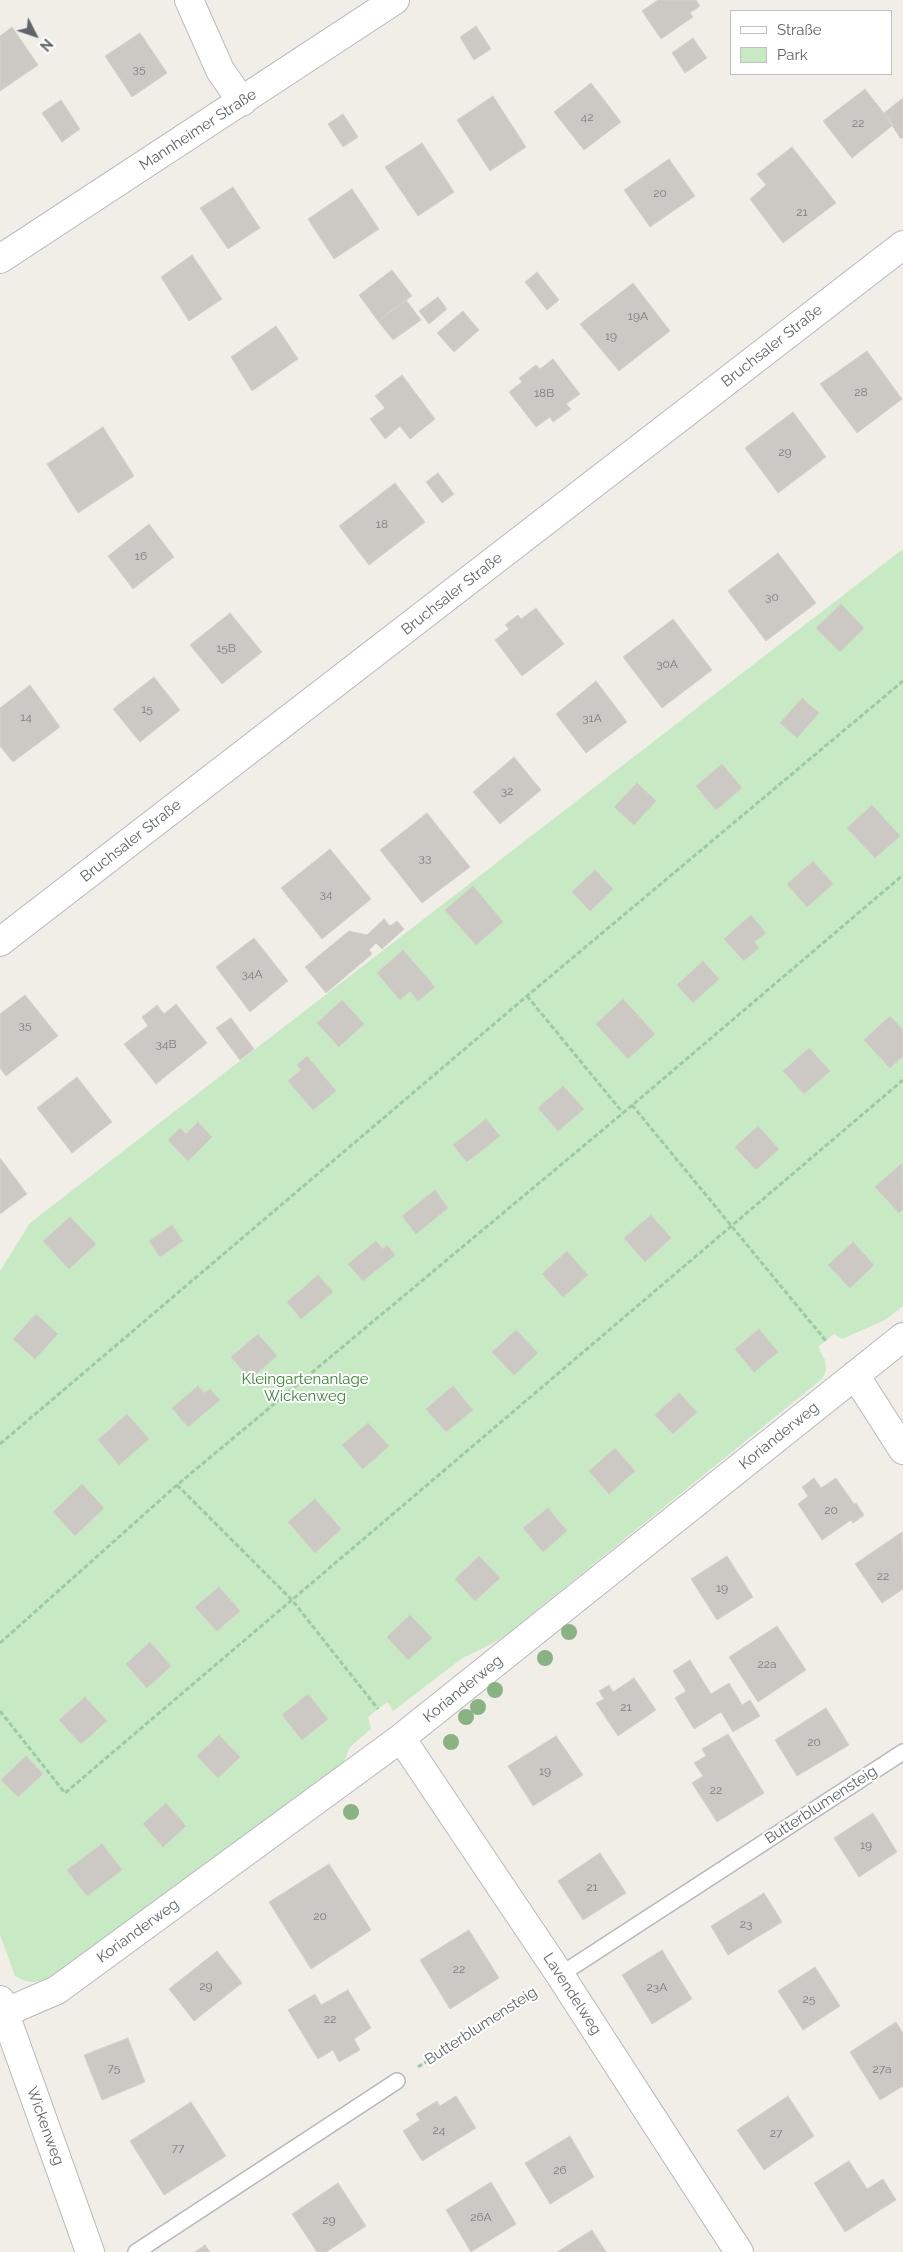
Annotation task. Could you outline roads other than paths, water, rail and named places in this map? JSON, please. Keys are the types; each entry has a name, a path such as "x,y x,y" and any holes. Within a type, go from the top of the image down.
{"street":[{"path":"189,0 220,70 242,102"},
{"name":"Mannheimer Straße","path":"0,259 395,0"},
{"name":"Bruchsaler Straße","path":"0,942 903,245"},
{"name":"Korianderweg","path":"2,2007 57,1990 401,1738 903,1337"},
{"path":"854,1375 903,1450"},
{"name":"Lavendelweg","path":"401,1738 560,1975 739,2252"},
{"name":"Wickenweg","path":"2,2007 90,2252"}],"lane":[{"name":"Butterblumensteig","path":"560,1975 903,1752"},
{"path":"136,2252 396,2082"}],"park label":[{"name":"Kleingartenanlage Wickenweg","path":"305,1388"}]}
